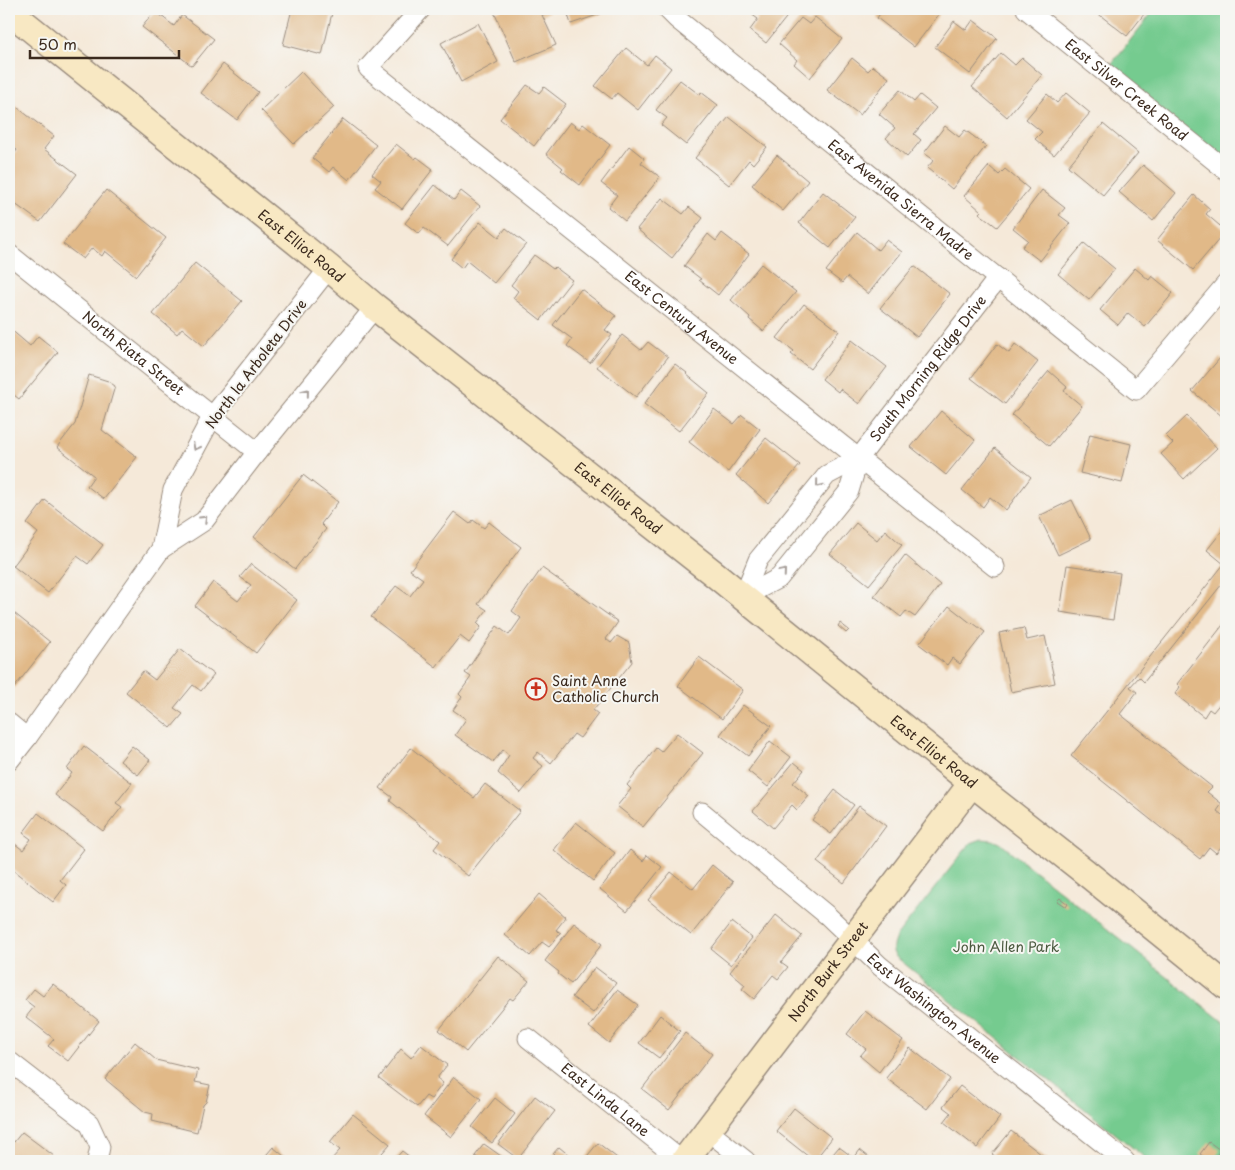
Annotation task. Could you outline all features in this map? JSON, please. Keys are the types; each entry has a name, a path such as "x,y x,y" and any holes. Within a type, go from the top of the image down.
{"main road":[{"name":"East Elliot Road","path":"9,11 375,307 710,570 1226,986"},
{"name":"North Burk Street","path":"683,1161 708,1131 972,783"}],"street":[{"name":"East Century Avenue","path":"421,9 368,68 995,567"},
{"name":"East Avenida Sierra Madre","path":"667,9 676,19 1136,390 1226,284"},
{"name":"East Silver Creek Road","path":"1026,9 1226,170"},
{"name":"North Riata Street","path":"9,254 257,452"},
{"name":"North la Arboleta Drive","path":"161,549 173,490 212,417 329,268"},
{"name":"South Morning Ridge Drive","path":"743,597 779,578 848,491 860,458 998,278"},
{"name":"North la Arboleta Drive","path":"9,761 161,549 204,521 257,452 375,307"},
{"name":"South Morning Ridge Drive","path":"743,597 758,560 827,475 860,458"},
{"path":"9,723 27,738"},
{"name":"East Washington Avenue","path":"702,812 828,916 880,966 1125,1161"},
{"name":"East Linda Lane","path":"528,1038 683,1161"},
{"path":"9,1061 89,1123 99,1154"},
{"path":"708,1131 746,1161"}],"green space":[{"path":"1155,9 1226,9 1226,170 1105,72"},
{"name":"John Allen Park","path":"982,839 1000,843 1226,1024 1226,1161 1149,1161 895,956 893,947 896,937 971,843"}],"building":[{"path":"292,9 316,9 332,13 322,55 283,45"},
{"path":"502,9 547,9 549,12 542,15 556,45 516,62 494,12"},
{"path":"566,9 609,9 609,11 571,24"},
{"path":"744,9 793,9 766,43 750,30 758,19"},
{"path":"883,9 943,9 914,47 877,18"},
{"path":"1092,9 1148,9 1127,36"},
{"path":"155,11 174,26 182,15 214,39 192,66 142,27"},
{"path":"815,17 842,39 810,78 794,64 797,60 779,44 801,18 809,24"},
{"path":"973,20 997,38 970,74 935,47 954,21 966,30"},
{"path":"478,23 498,62 461,82 441,43"},
{"path":"626,48 647,65 655,55 671,68 638,110 617,93 612,99 595,86"},
{"path":"1001,53 1015,65 1022,58 1042,75 1007,117 972,87"},
{"path":"852,58 868,71 873,66 889,78 860,115 827,90"},
{"path":"223,64 258,92 237,120 201,93"},
{"path":"301,72 334,107 294,144 261,110"},
{"path":"680,80 700,95 701,92 718,105 686,145 661,125 667,118 656,110"},
{"path":"527,85 539,93 544,87 566,104 534,146 500,119"},
{"path":"900,90 914,102 920,95 936,108 914,134 921,140 907,157 886,138 895,128 879,114"},
{"path":"1066,93 1090,113 1054,155 1035,139 1042,132 1026,119 1047,94 1057,103"},
{"path":"9,101 54,136 44,149 77,174 40,222 11,201 9,204 9,161 17,150 9,143"},
{"path":"729,117 767,147 753,164 749,160 729,185 695,158"},
{"path":"343,119 376,145 349,180 333,167 329,172 312,158"},
{"path":"570,122 579,129 583,124 610,145 580,185 561,170 563,168 546,154"},
{"path":"1103,124 1138,153 1103,195 1068,166"},
{"path":"945,126 959,137 965,130 986,146 952,189 927,168 934,160 924,153"},
{"path":"396,144 415,159 417,157 433,169 402,209 375,188 381,181 372,174"},
{"path":"629,146 644,158 641,163 660,177 625,221 608,207 617,195 601,183"},
{"path":"777,155 808,181 783,211 752,185"},
{"path":"1143,165 1176,193 1153,221 1119,192"},
{"path":"989,166 999,175 1005,169 1029,189 997,227 979,213 981,211 964,196"},
{"path":"435,185 454,200 461,191 480,206 448,246 424,228 419,234 405,223"},
{"path":"106,190 166,238 136,276 105,251 102,256 92,248 83,259 63,244"},
{"path":"1042,190 1065,208 1059,215 1070,223 1040,261 1022,247 1028,240 1013,228"},
{"path":"823,192 855,217 830,248 799,223"},
{"path":"1194,195 1210,209 1206,214 1226,231 1193,270 1157,240"},
{"path":"662,198 683,214 689,207 703,218 672,258 637,229"},
{"path":"480,222 499,237 506,228 526,244 494,283 467,261 462,268 451,259"},
{"path":"857,232 878,250 886,240 902,252 868,294 847,277 842,283 826,271"},
{"path":"722,233 749,254 718,295 684,266 708,234 716,241"},
{"path":"1084,243 1115,269 1089,300 1058,274"},
{"path":"534,255 553,269 555,267 572,280 541,320 513,298 518,291 511,285"},
{"path":"195,263 242,301 204,346 182,328 177,334 153,314"},
{"path":"761,264 796,292 763,331 731,300"},
{"path":"914,266 950,294 917,337 880,308"},
{"path":"1135,268 1149,280 1152,276 1173,293 1145,327 1128,313 1118,325 1100,310"},
{"path":"581,289 616,316 605,330 612,335 590,363 567,346 572,339 553,325"},
{"path":"804,304 839,331 810,369 791,354 794,351 777,338"},
{"path":"9,328 30,346 38,336 58,352 19,399 9,391"},
{"path":"622,335 641,350 648,342 668,357 636,397 597,367"},
{"path":"852,340 887,367 859,404 840,389 838,392 822,379"},
{"path":"997,344 1009,353 1015,344 1038,362 1005,404 971,378"},
{"path":"1220,358 1226,364 1226,413 1223,417 1192,391"},
{"path":"675,364 709,393 679,431 644,404"},
{"path":"1049,371 1067,387 1064,391 1082,406 1049,446 1012,415"},
{"path":"89,375 108,381 115,386 102,430 137,457 104,499 87,486 94,476 57,447 75,424"},
{"path":"714,409 734,424 742,415 760,429 728,472 689,442"},
{"path":"941,411 975,440 946,475 911,447"},
{"path":"1187,416 1217,448 1184,479 1161,454 1173,443 1166,436"},
{"path":"1090,434 1131,444 1122,483 1080,473"},
{"path":"766,438 800,465 768,503 736,475"},
{"path":"995,448 1031,477 1006,510 990,497 983,507 962,490"},
{"path":"303,475 338,502 321,524 326,529 295,569 254,537"},
{"path":"45,500 103,545 88,564 77,556 48,593 13,566 38,533 27,524"},
{"path":"1072,500 1091,539 1058,555 1039,516"},
{"path":"454,512 470,524 473,520 484,528 489,522 521,547 478,604 487,610 477,623 481,627 469,643 460,636 436,667 371,617 396,586 410,596 423,579 410,570"},
{"path":"856,523 877,540 885,530 902,545 869,585 830,554"},
{"path":"1226,526 1226,579 1144,682 1139,677 1130,687 1137,692 1120,714 1212,787 1207,792 1222,804 1217,811 1226,818 1226,826 1222,832 1226,836 1226,841 1216,853 1209,847 1200,859 1071,756 1224,564 1207,550"},
{"path":"905,555 940,585 915,617 906,611 901,617 874,596"},
{"path":"251,564 297,600 256,653 195,606 213,582 238,601 251,585 240,577"},
{"path":"1067,565 1120,573 1113,620 1060,612"},
{"path":"542,568 618,622 606,639 611,643 617,636 629,643 632,662 593,710 598,714 580,738 574,734 551,763 538,752 533,758 543,766 521,793 498,773 509,755 503,750 493,762 455,735 466,719 453,710 462,697 459,694 471,677 465,673 497,626 509,635 521,618 512,611"},
{"path":"949,606 985,632 960,664 952,658 947,665 919,644"},
{"path":"9,609 50,642 14,688 9,683"},
{"path":"1226,621 1226,696 1213,712 1209,709 1204,717 1175,694 1180,687 1177,684"},
{"path":"840,623 849,630 846,633 838,626"},
{"path":"1024,628 1027,640 1045,636 1055,683 1011,692 999,633"},
{"path":"180,649 214,675 201,691 193,685 174,708 183,714 171,728 126,692 143,671 155,680"},
{"path":"699,657 743,690 722,719 678,686"},
{"path":"743,705 771,726 748,756 720,735"},
{"path":"677,733 703,753 643,827 617,806 631,789 627,785 656,748 661,752"},
{"path":"770,741 791,757 768,787 748,771"},
{"path":"84,746 132,783 116,803 122,807 103,831 55,795 72,773 67,769"},
{"path":"132,746 150,760 138,775 120,761"},
{"path":"411,748 474,798 485,784 520,811 468,876 434,849 440,841 390,801 392,797 380,788"},
{"path":"794,762 804,770 793,783 809,796 797,810 792,805 773,828 753,811"},
{"path":"835,790 854,805 831,834 812,820"},
{"path":"859,806 886,826 844,883 817,862"},
{"path":"38,813 84,849 60,880 66,885 53,902 9,867 9,851 15,844 23,850 31,839 23,833"},
{"path":"576,822 615,853 593,881 554,850"},
{"path":"630,850 643,861 647,855 662,867 627,911 600,889"},
{"path":"712,865 733,882 691,935 648,900 671,872 693,889"},
{"path":"539,894 566,917 556,930 561,933 549,947 542,942 530,956 505,935"},
{"path":"1060,898 1068,904 1066,907 1057,901"},
{"path":"776,915 802,936 781,962 788,967 778,979 773,975 754,999 742,989 745,985 730,972"},
{"path":"732,922 752,938 731,965 711,949"},
{"path":"574,923 602,944 571,984 545,961"},
{"path":"498,956 529,981 513,1000 510,998 466,1052 439,1030"},
{"path":"595,967 616,983 593,1013 572,997"},
{"path":"53,984 99,1021 68,1061 48,1046 54,1039 26,1017 34,1007 25,1000 34,989 43,996"},
{"path":"617,990 638,1005 609,1043 589,1027"},
{"path":"865,1011 903,1040 879,1072 860,1056 866,1049 847,1034"},
{"path":"660,1015 680,1031 659,1058 639,1043"},
{"path":"685,1033 712,1054 669,1110 642,1089"},
{"path":"135,1042 156,1060 198,1070 195,1082 210,1085 197,1132 152,1121 153,1114 145,1112 105,1079"},
{"path":"421,1045 447,1065 437,1078 443,1083 431,1099 426,1096 417,1107 379,1078 401,1049 411,1058"},
{"path":"910,1048 950,1079 927,1109 886,1078"},
{"path":"454,1077 481,1099 451,1137 424,1116"},
{"path":"960,1086 1000,1117 977,1148 944,1122 951,1113 943,1107"},
{"path":"535,1096 555,1111 518,1159 498,1144"},
{"path":"495,1098 515,1114 492,1143 472,1127"},
{"path":"794,1108 832,1138 814,1161 776,1131"},
{"path":"353,1114 390,1144 375,1161 330,1161 340,1150 330,1142"},
{"path":"1011,1131 1050,1161 1001,1161 992,1154"},
{"path":"22,1132 54,1156 50,1161 9,1161 9,1138 14,1142"},
{"path":"1209,1142 1220,1150 1213,1161 1200,1154"},
{"path":"598,1143 621,1161 583,1161"},
{"path":"484,1144 508,1161 482,1161 475,1156"},
{"path":"273,1147 290,1161 261,1161"},
{"path":"559,1147 576,1161 547,1161"},
{"path":"839,1147 854,1158 860,1150 874,1161 827,1161"},
{"path":"402,1151 415,1161 393,1161"}],"place":[{"name":"Saint Anne Catholic Church","path":"536,689"}]}
